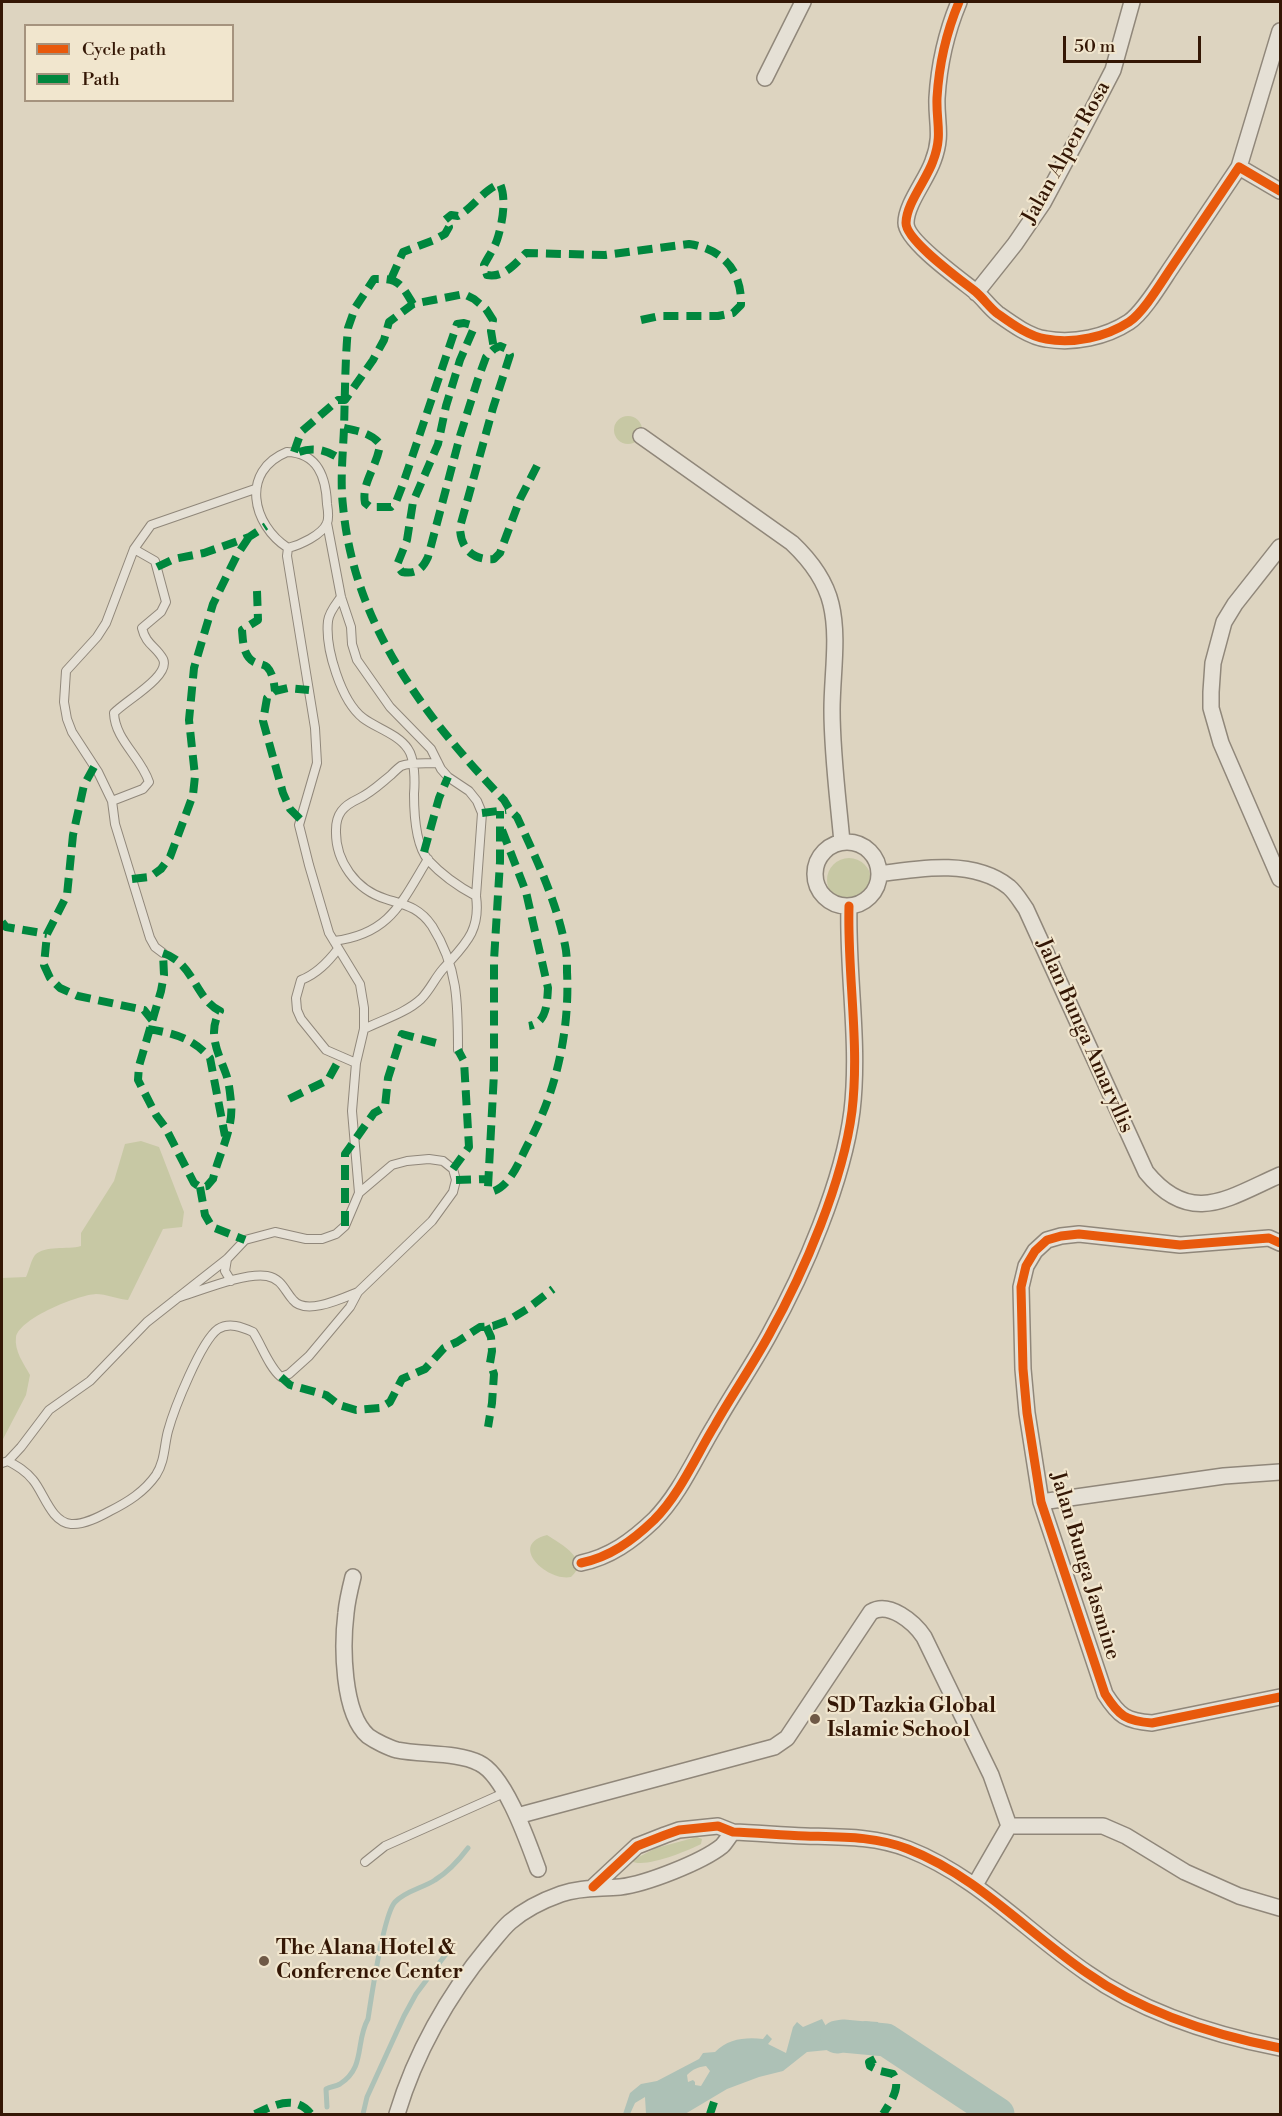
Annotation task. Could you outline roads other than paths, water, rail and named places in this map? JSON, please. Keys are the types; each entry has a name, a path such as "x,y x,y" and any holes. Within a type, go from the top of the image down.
{"street":[{"path":"765,78 803,2"},
{"path":"959,2 952,18 939,65 937,102 940,135 933,161 909,212 906,224 910,234 1003,318 1045,339 1074,339 1105,335 1131,321 1155,292 1239,167 1281,31"},
{"name":"Jalan Alpen Rosa","path":"976,293 1015,244 1043,203 1113,70 1132,2"},
{"path":"1239,167 1281,190"},
{"path":"641,436 792,543 810,561 819,575 831,603 833,623 832,742 842,843"},
{"path":"1278,558 1235,604 1224,622 1213,663 1211,708 1221,743 1281,879"},
{"path":"851,842 868,850 874,856 879,874 873,892 858,904 849,906 832,903 819,891 816,882 816,865 820,856 833,845 842,843 851,842"},
{"name":"Jalan Bunga Amaryllis","path":"879,874 912,869 968,870 987,874 1011,888 1026,909 1146,1172 1159,1188 1174,1198 1197,1204 1217,1203 1281,1175"},
{"path":"580,1563 614,1552 641,1531 669,1503 769,1335 804,1263 833,1191 844,1154 852,1110 854,1070 849,906"},
{"name":"Jalan Bunga Jasmine","path":"1281,1243 1269,1238 1180,1245 1079,1234 1061,1236 1047,1240 1035,1251 1026,1266 1021,1287 1020,1316 1027,1413 1041,1502 1105,1694 1116,1712 1136,1722 1152,1723 1281,1697"},
{"path":"1041,1502 1224,1476 1281,1473"},
{"path":"353,1577 346,1612 344,1649 346,1682 355,1718 369,1736 396,1749 479,1763 495,1777 517,1816 538,1869"},
{"path":"517,1816 774,1747 787,1738 871,1612 878,1608 912,1621 924,1637 991,1775 1009,1826 975,1885"},
{"path":"593,1887 638,1846 679,1830 718,1826 733,1832 878,1839 909,1849 975,1885 1088,1974 1132,1999 1221,2033 1281,2048"},
{"path":"1009,1826 1103,1826 1126,1836 1185,1872 1239,1896 1279,1905"},
{"path":"397,2115 417,2063 449,2000 471,1967 510,1922 543,1901 563,1893 593,1887 622,1887 649,1880 690,1864 723,1845 733,1832"}],"lane":[{"path":"288,548 269,532 257,506 255,489 267,466 276,457 287,452 299,452 315,463 323,475 327,501 327,523 341,597 351,627 352,644 357,660 390,707 424,742 448,777 470,791 482,813 477,908 473,930 455,958 420,999 405,1010 364,1029"},
{"path":"163,953 155,947 150,938 116,824 112,801 98,772 72,732 64,702 66,671 92,643 106,623 134,549 151,525 255,489"},
{"path":"288,548 297,546 327,523"},
{"path":"288,548 287,556 315,728 317,763 299,825 322,911 338,949 360,984 364,1008 364,1029 356,1063 352,1111 359,1193"},
{"path":"112,801 143,789 149,782 145,769 123,741 115,724 114,713 154,682 164,665 162,658 144,638 142,628 161,612 166,602 155,561 134,549"},
{"path":"341,597 331,611 328,621 331,657 343,693 361,717 399,740 409,750 415,776 416,823 420,842 428,859 460,887 476,896"},
{"path":"438,763 401,766 375,789 344,806 338,815 336,827 339,855 354,879 368,892 403,902 431,925 449,963 456,985 458,1050"},
{"path":"334,941 355,939 387,920 403,902 428,859"},
{"path":"338,949 320,969 302,980 296,998 297,1011 311,1034 326,1050 356,1063"},
{"path":"429,1159 442,1161 453,1169 456,1180 453,1192 432,1221 358,1292 350,1307 309,1356 289,1374 281,1377 272,1370 253,1332 234,1325 220,1328 209,1338 175,1410 163,1459 157,1473 147,1487 129,1501 86,1522 70,1524 58,1518 34,1480 21,1468 5,1462 49,1410 90,1381 147,1322 226,1259 245,1240 274,1232 306,1239 322,1239 336,1234 345,1226 359,1193 392,1165 407,1161 429,1159"},
{"path":"226,1259 225,1272 231,1281"},
{"path":"174,1299 231,1281 265,1275 278,1280 294,1302 303,1306 335,1302 358,1292"},
{"path":"365,1862 385,1846 504,1793"}],"waterway":[{"path":"327,2107 326,2089 338,2085 348,2077 357,2062 368,2019 382,1939 395,1902 444,1873 468,1848"},
{"path":"363,2114 367,2097 404,2016 416,1994 449,1950"},
{"path":"837,2037 886,2040 998,2114"}],"place":[{"name":"SD Tazkia Global Islamic School","path":"815,1719"},
{"name":"The Alana Hotel & Conference Center","path":"264,1961"}]}
